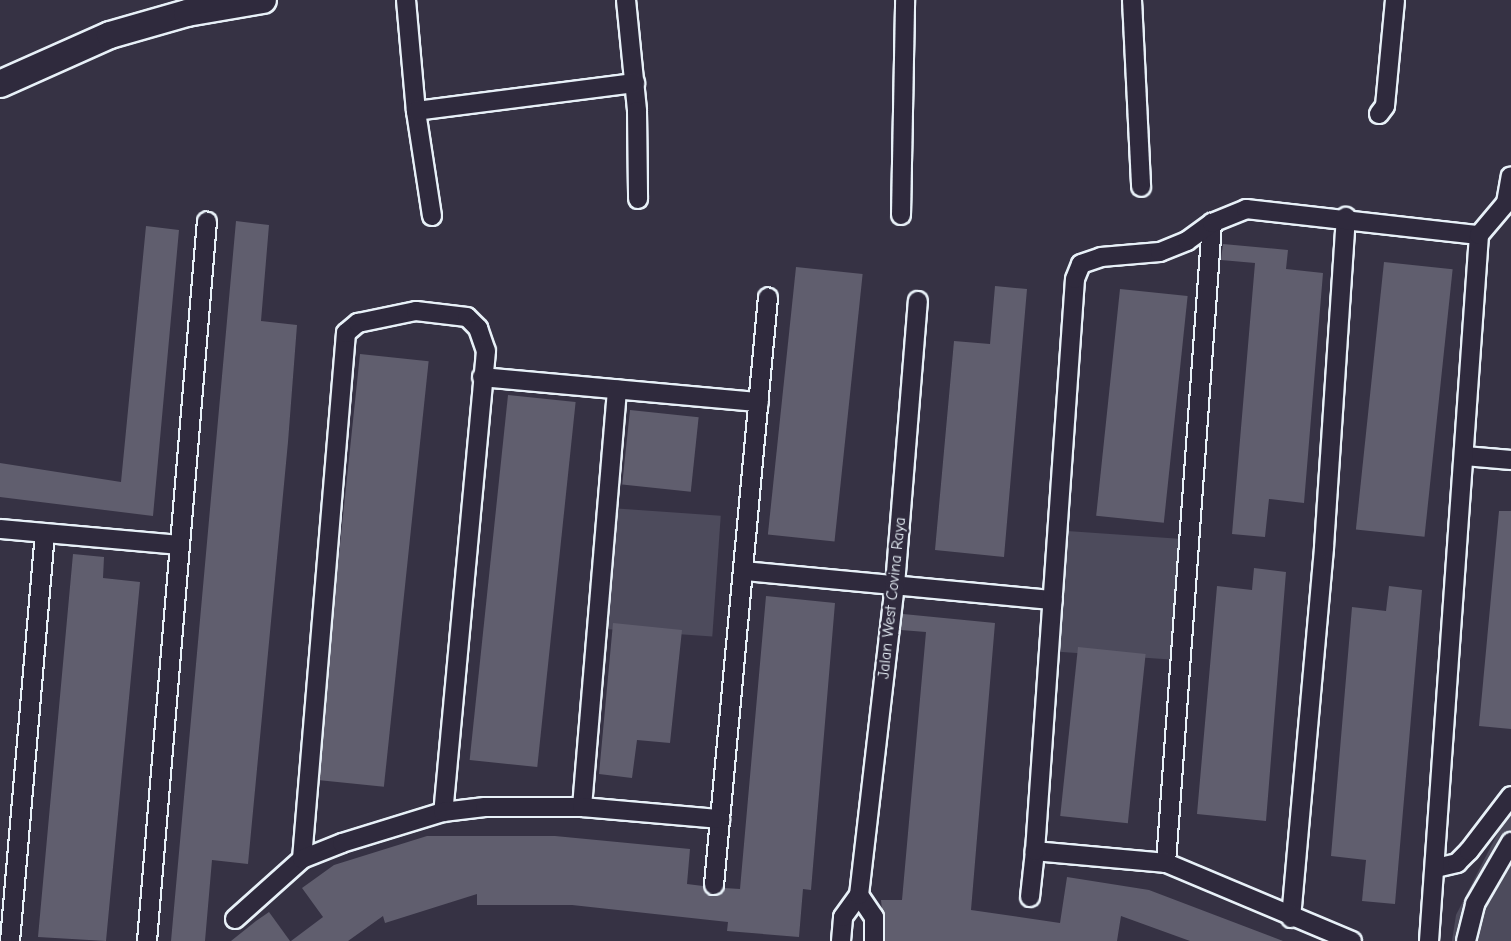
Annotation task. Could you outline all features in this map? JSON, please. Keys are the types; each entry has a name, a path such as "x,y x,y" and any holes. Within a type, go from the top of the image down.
{"main road":[{"path":"0,84 110,35 187,13 263,0"}],"street":[{"path":"406,0 416,111 432,216"},
{"path":"626,0 635,83 638,199"},
{"path":"901,215 905,0"},
{"path":"1131,0 1141,188"},
{"path":"1379,114 1384,106 1395,0"},
{"path":"416,111 635,83"},
{"path":"1429,941 1436,868 1479,235 1506,203 1511,176"},
{"path":"1030,897 1075,279 1081,264 1101,257 1160,252 1187,241 1212,223 1246,209 1346,217 1479,235"},
{"path":"1292,918 1324,547 1346,217"},
{"path":"147,941 207,221"},
{"path":"1166,863 1212,223"},
{"path":"714,885 768,297"},
{"name":"Jalan West Covina Raya","path":"841,941 843,917 859,895 895,585 918,301"},
{"path":"302,859 346,333 358,322 416,311 467,317 478,328 486,351 443,812"},
{"path":"482,377 759,402"},
{"path":"582,807 617,389"},
{"path":"1465,456 1511,460"},
{"path":"0,529 179,545"},
{"path":"10,941 45,533"},
{"path":"744,571 1053,600"},
{"path":"1436,868 1456,863 1469,851 1511,796"},
{"path":"235,919 302,859 342,843 443,812 484,807 582,807 720,819"},
{"path":"1466,941 1475,904 1511,842"},
{"path":"1035,850 1166,863 1292,918 1352,941"},
{"path":"859,895 874,917 874,941"}],"shaded area":[{"path":"610,508 721,516 712,636 602,629"},
{"path":"1067,531 1179,539 1170,660 1059,652"},
{"path":"1511,807 1511,941 1452,941 1456,915"}],"building":[{"path":"236,221 269,225 261,321 297,325 288,442 248,864 212,860 205,941 171,941"},
{"path":"146,226 179,230 153,516 0,497 0,463 121,482"},
{"path":"1223,244 1288,250 1286,269 1323,273 1304,503 1269,499 1265,537 1232,534 1255,263 1221,260"},
{"path":"1384,262 1453,269 1425,537 1356,530"},
{"path":"796,267 863,274 835,542 768,535"},
{"path":"995,286 1027,289 1004,557 935,550 954,341 990,344"},
{"path":"1120,289 1188,296 1164,523 1096,516"},
{"path":"360,354 429,361 384,787 315,780"},
{"path":"508,395 576,402 537,767 470,760"},
{"path":"630,410 699,417 691,492 622,485"},
{"path":"1499,511 1511,511 1511,729 1479,726"},
{"path":"73,554 104,557 103,578 140,582 106,941 38,937"},
{"path":"1254,568 1286,572 1266,821 1197,814 1217,586 1252,590"},
{"path":"1389,586 1422,590 1395,904 1362,901 1366,860 1331,856 1352,607 1386,611"},
{"path":"766,596 835,603 811,890 803,889 799,937 727,931 728,922 572,905 477,905 477,894 385,923 383,916 348,941 291,941 323,917 302,888 334,865 427,836 555,836 690,849 687,884 703,886 714,896 724,888 740,889"},
{"path":"903,614 995,623 971,910 1060,923 1067,877 1149,890 1283,941 1190,941 1121,916 1117,941 885,941 881,900 902,900 926,632 901,630"},
{"path":"613,623 682,630 670,743 637,740 632,778 599,774"},
{"path":"1078,647 1146,654 1128,823 1060,816"},
{"path":"269,912 290,941 231,941 256,921"}]}
